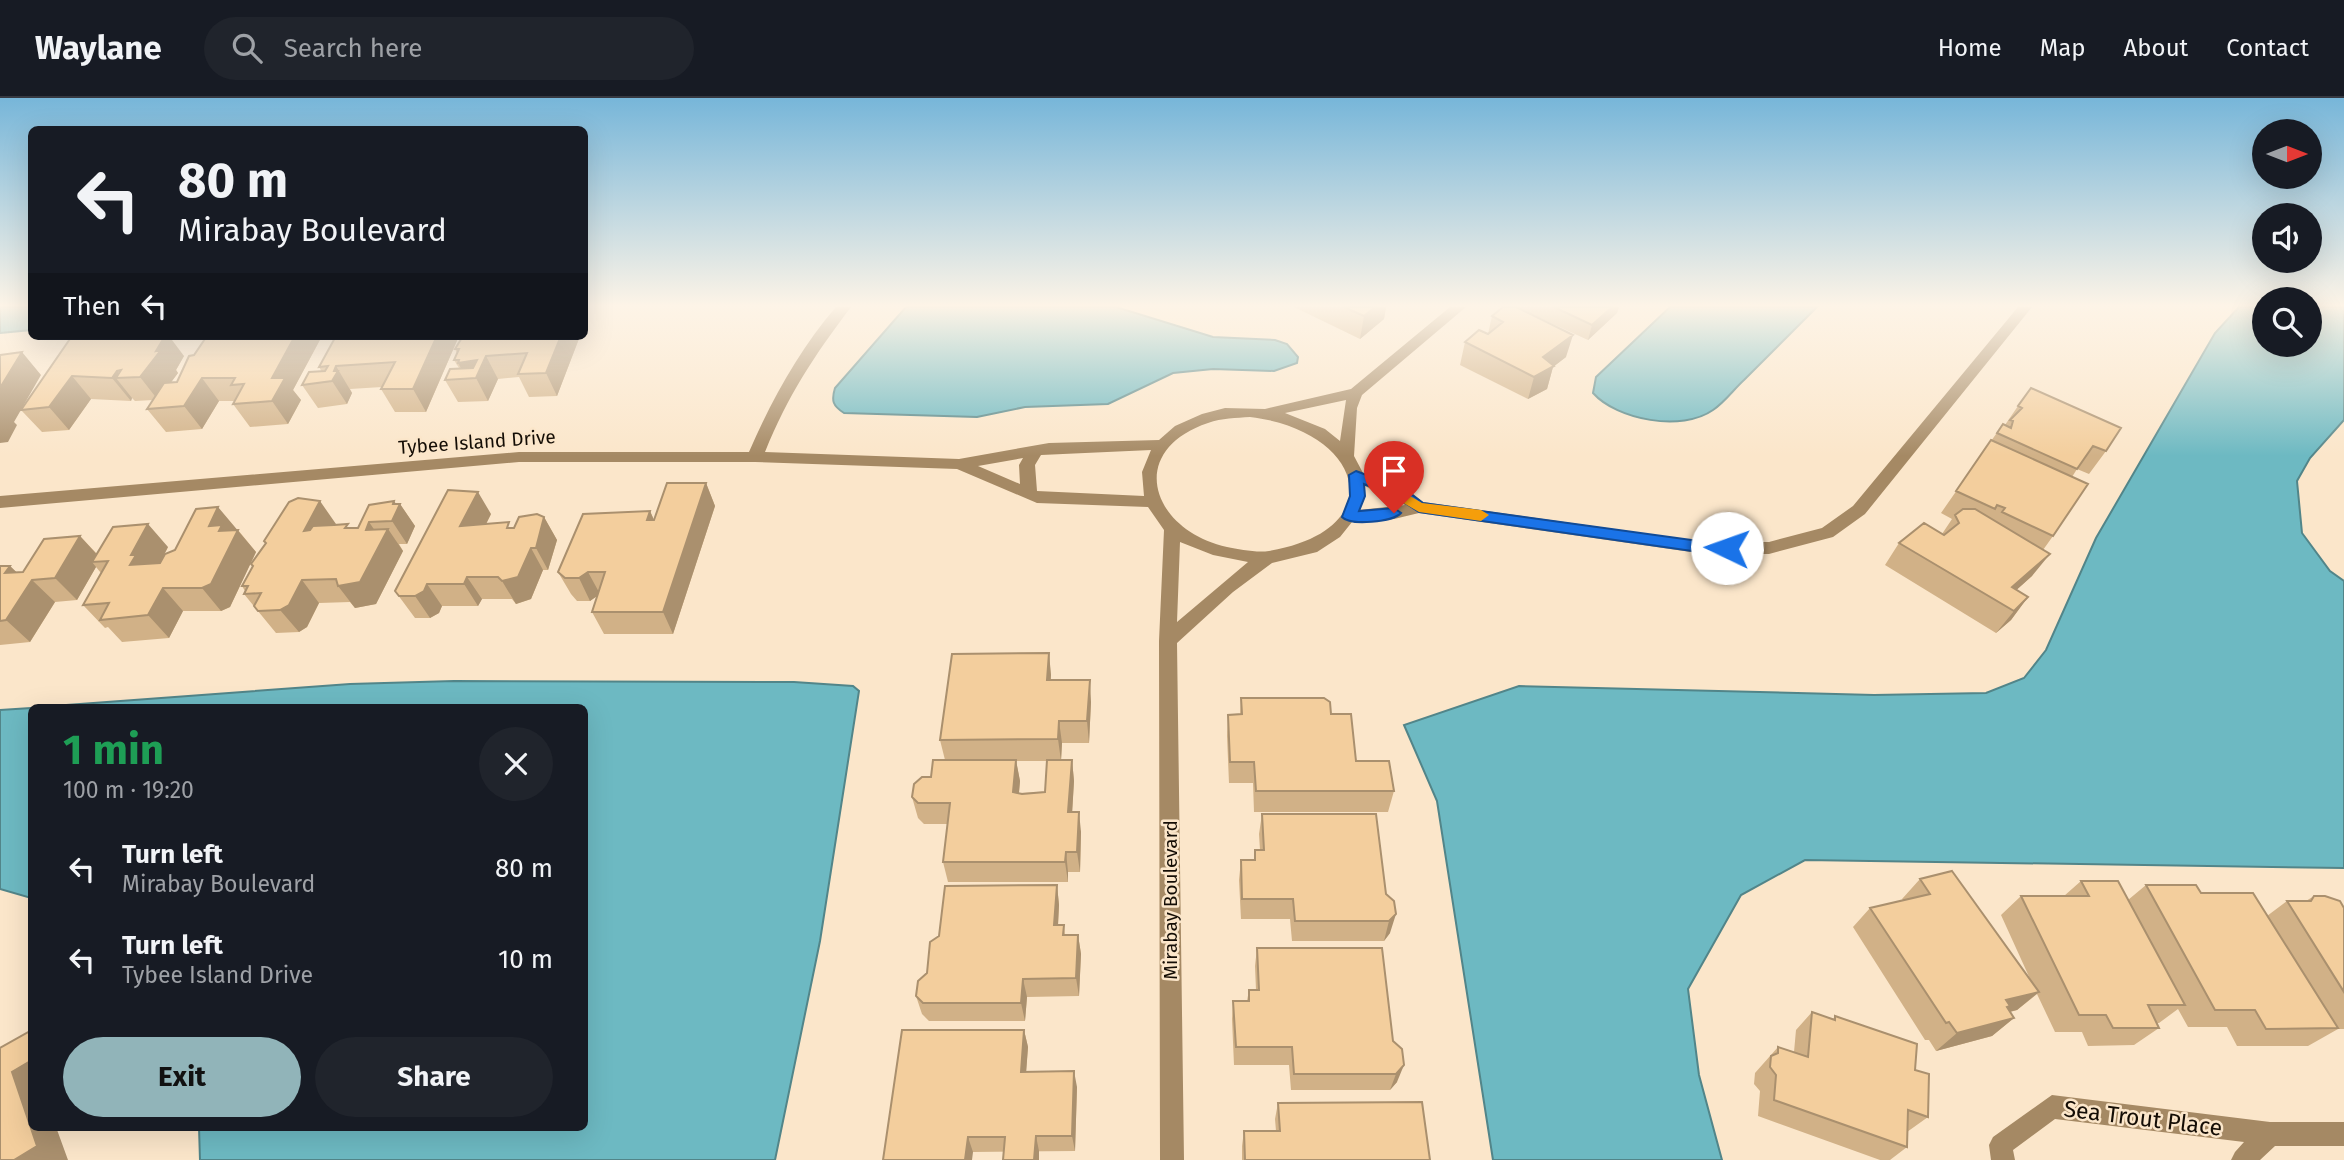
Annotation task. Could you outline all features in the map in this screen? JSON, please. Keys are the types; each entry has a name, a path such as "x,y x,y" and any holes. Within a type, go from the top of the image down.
{"street":[{"path":"755,457 772,415 806,357"},
{"path":"1264,413 1356,393 1400,357"},
{"path":"1349,517 1394,513 1419,507 1706,548 1769,548 1827,533 1859,510 1984,357"},
{"path":"1347,455 1350,408 1356,393"},
{"path":"1234,413 1264,413 1297,420 1326,435 1347,455 1356,475 1357,496 1349,517 1330,537 1302,551 1268,558 1231,556 1198,545 1172,528 1152,502 1148,482 1152,463 1163,445 1182,429 1207,419 1234,413"},
{"name":"Tybee Island Drive","path":"0,502 519,457 755,457 959,464 1035,451 1163,445"},
{"path":"1029,494 1027,465 1035,451"},
{"name":"Tybee Island Drive","path":"959,464 1029,494 1152,502"},
{"path":"1356,475 1401,494 1419,507"},
{"name":"Mirabay Boulevard","path":"1172,528 1168,641 1172,1160"},
{"path":"1168,641 1268,558"},
{"name":"Sea Trout Place","path":"2003,1160 2001,1145 2052,1107 2270,1134 2344,1134"},
{"path":"2243,1160 2270,1134"}],"water":[{"path":"863,357 1298,357 1297,363 1274,371 1213,369 1173,373 1108,404 1025,407 977,417 844,413 834,403 835,388"},
{"path":"1618,357 1768,357 1713,410 1700,417 1685,420 1650,420 1618,410 1593,393 1596,377"},
{"path":"2201,357 2344,357 2344,420 2310,458 2297,481 2302,533 2330,571 2344,581 2344,868 1805,860 1741,895 1688,989 1699,1075 1722,1160 1493,1160 1437,801 1404,725 1519,686 1874,695 1986,693 2024,678 2046,650 2096,538"},
{"path":"454,681 794,682 853,686 859,691 820,941 775,1160 200,1160 199,1131 588,1131 588,704 80,704 350,684"},
{"path":"28,708 28,897 0,889 0,710"}],"building":[{"path":"0,357 19,357 0,388"},
{"path":"58,357 156,357 140,377 116,378 121,370 112,378 72,376 49,407 21,410"},
{"path":"189,357 284,357 272,378 285,378 272,401 233,404 244,384 231,385 235,378 202,378 184,406 147,409 164,383 177,382"},
{"path":"325,357 428,357 413,389 381,389 395,362 336,366 334,371 338,371 332,381 302,385 309,372 325,371 328,366 319,367"},
{"path":"456,357 486,357 476,378 445,380 450,369 473,368 477,360 458,363 459,360 454,360"},
{"path":"525,357 553,357 546,373 518,374"},
{"path":"1494,357 1544,357 1554,366 1534,377"},
{"path":"2031,388 2121,428 2106,451 2093,446 2077,469 1997,433 2003,424 2011,428 2013,421 2010,420 2022,408 2018,406"},
{"path":"1991,440 2088,484 2053,536 2002,512 2005,508 1997,505 1995,509 1956,491"},
{"path":"667,483 706,483 663,612 592,612 605,572 588,572 579,578 565,578 558,572 583,514 650,511 647,520 654,520"},
{"path":"448,490 478,492 460,526 509,522 507,528 514,528 519,517 537,514 544,517 536,548 531,548 518,577 502,581 498,577 467,577 464,584 427,584 424,591 415,596 399,596 395,591"},
{"path":"298,498 320,501 304,531 313,526 348,524 345,528 358,528 369,505 394,501 393,504 400,504 392,521 369,522 366,530 388,529 360,582 338,586 336,579 302,580 289,605 280,610 258,611 254,606 261,593 244,594 248,586 242,586 253,566 251,564 266,543 264,541 289,502"},
{"path":"218,507 209,526 222,525 219,531 238,530 211,584 202,588 163,588 148,615 100,620 109,603 83,605 108,561 92,562 113,527 148,524 131,555 136,555 130,565 160,563 165,554 175,550 196,509"},
{"path":"1963,509 1975,509 2050,554 2012,587 2028,597 2014,611 1899,543 1924,523 1944,535 1959,523 1955,515"},
{"path":"80,536 55,578 32,580 6,620 0,621 0,566 10,566 5,573 23,572 44,539"},
{"path":"1049,653 1047,680 1090,680 1087,721 1059,721 1058,739 940,740 952,654"},
{"path":"1241,698 1324,698 1330,702 1331,714 1351,714 1356,761 1389,761 1394,791 1256,791 1254,762 1230,762 1228,715 1242,714"},
{"path":"933,760 1016,760 1013,792 1022,794 1045,792 1047,760 1072,760 1068,812 1079,812 1077,852 1066,852 1065,862 943,862 950,803 918,803 912,797 914,784 922,777 931,777"},
{"path":"1262,814 1376,814 1386,894 1394,901 1396,914 1389,921 1295,921 1293,899 1242,899 1241,860 1255,860 1255,850 1264,850"},
{"path":"1952,871 2039,992 2006,1000 2014,1018 1957,1033 1949,1022 1946,1023 1870,908 1930,894 1920,879"},
{"path":"2081,881 2118,881 2185,1005 2148,1005 2159,1028 2113,1028 2106,1015 2079,1015 2021,896 2089,896"},
{"path":"1057,885 1054,925 1064,925 1063,935 1078,935 1076,978 1023,979 1021,1003 923,1003 916,996 918,981 927,973 930,942 939,936 945,886"},
{"path":"2146,885 2196,885 2201,893 2253,893 2338,1028 2266,1029 2255,1010 2215,1010"},
{"path":"2314,896 2340,901 2344,908 2344,992 2287,901 2311,901"},
{"path":"1257,948 1382,948 1393,1041 1402,1049 1404,1065 1396,1074 1294,1074 1292,1047 1236,1047 1233,1001 1249,1001 1249,990 1259,990"},
{"path":"1812,1012 1835,1020 1835,1016 1917,1044 1915,1070 1929,1074 1928,1117 1908,1110 1907,1147 1774,1100 1776,1075 1770,1067 1771,1056 1778,1053 1778,1047 1808,1057"},
{"path":"902,1030 1024,1030 1021,1072 1074,1071 1072,1136 1036,1136 1034,1160 1003,1160 1005,1137 968,1137 965,1160 883,1160"},
{"path":"28,1032 28,1062 12,1072 28,1119 28,1131 32,1131 37,1146 14,1160 0,1160 0,1048"},
{"path":"1422,1102 1430,1160 1245,1160 1244,1131 1280,1131 1278,1103"}],"slow traffic":[{"path":"1393,491 1419,507 1481,515"}],"route":[{"path":"1394,513 1349,517 1357,496 1356,475 1401,494 1419,507 1706,548 1727,548"}]}
